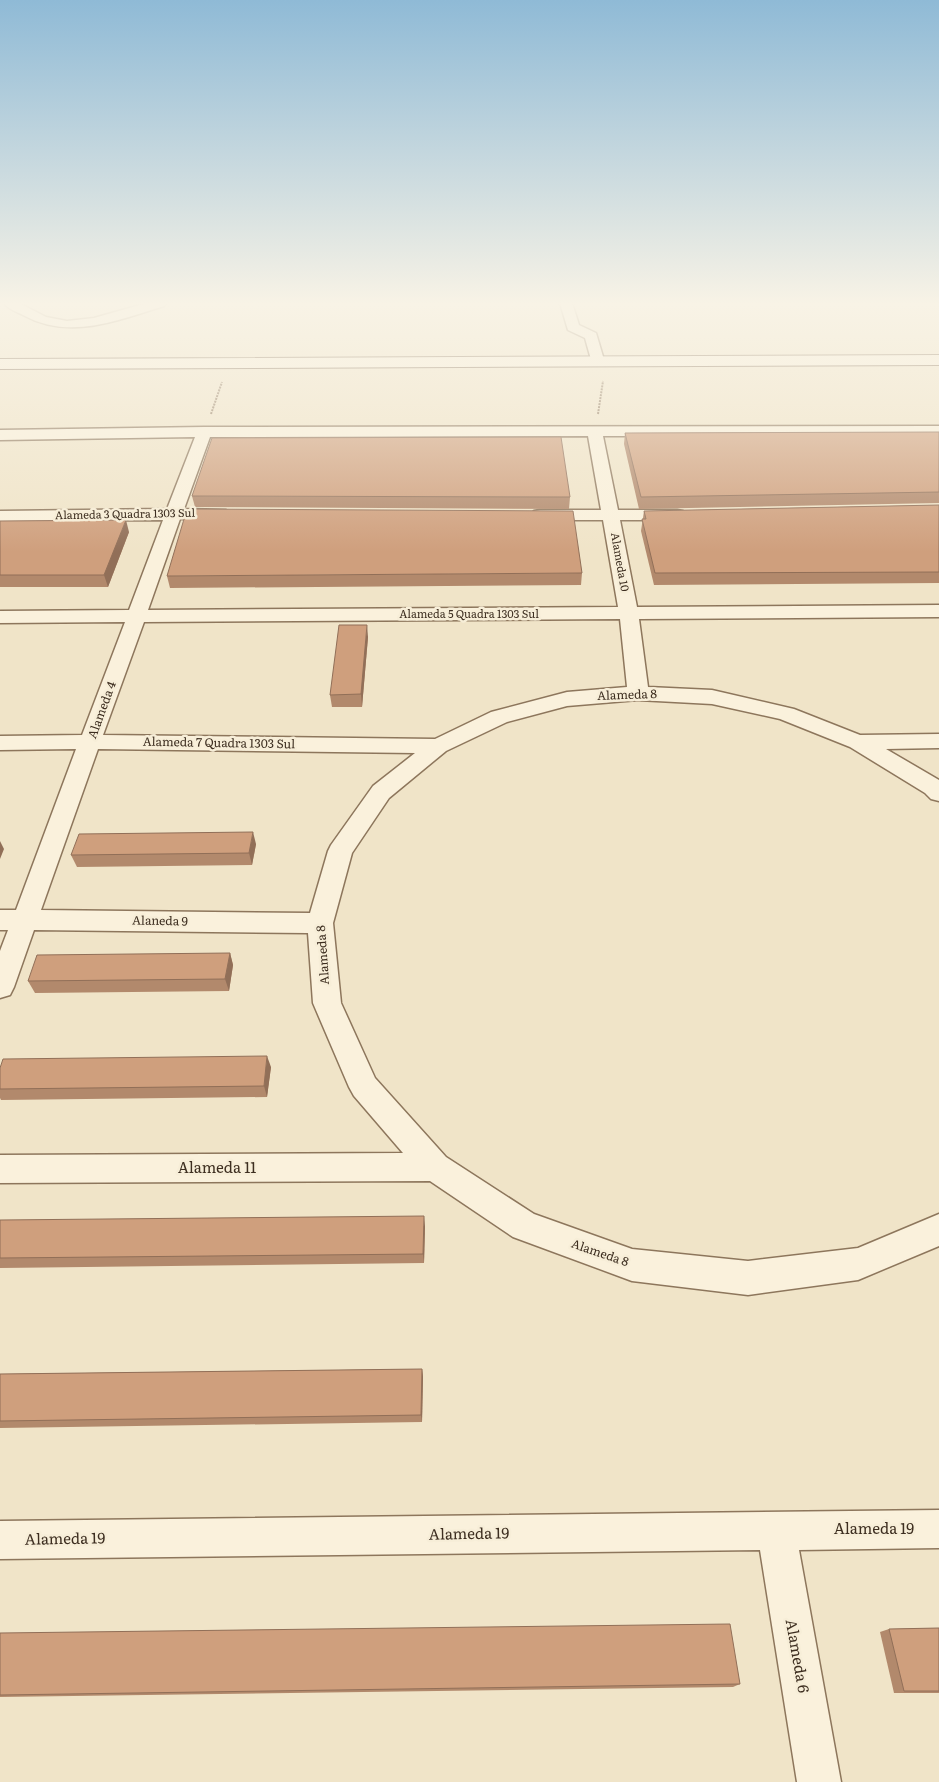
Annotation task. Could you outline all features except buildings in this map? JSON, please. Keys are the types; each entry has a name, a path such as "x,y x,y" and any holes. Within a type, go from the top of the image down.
{"street":[{"path":"0,435 204,432 939,432"},
{"name":"Alameda 4","path":"0,987 204,432"},
{"name":"Alameda 10","path":"595,432 629,613 638,692"},
{"name":"Alameda 3 Quadra 1303 Sul","path":"0,516 235,514"},
{"path":"522,515 612,516 691,514"},
{"name":"Alameda 5 Quadra 1303 Sul","path":"0,617 939,611"},
{"name":"Alameda 8","path":"939,793 858,742 777,712 712,697 638,692 567,699 507,714 438,746 381,792 340,851 320,923 326,1003 364,1088 435,1167 524,1226 632,1265 748,1278 858,1264 939,1230"},
{"path":"858,742 939,741"},
{"name":"Alameda 7 Quadra 1303 Sul","path":"0,743 90,742 438,746"},
{"name":"Alaneda 9","path":"0,920 320,923"},
{"name":"Alameda 11","path":"0,1170 435,1167"},
{"name":"Alameda 19","path":"0,1540 939,1529"},
{"name":"Alameda 6","path":"776,1530 819,1782"}],"path":[{"path":"204,432 221,386"},
{"path":"595,432 599,386"}]}
